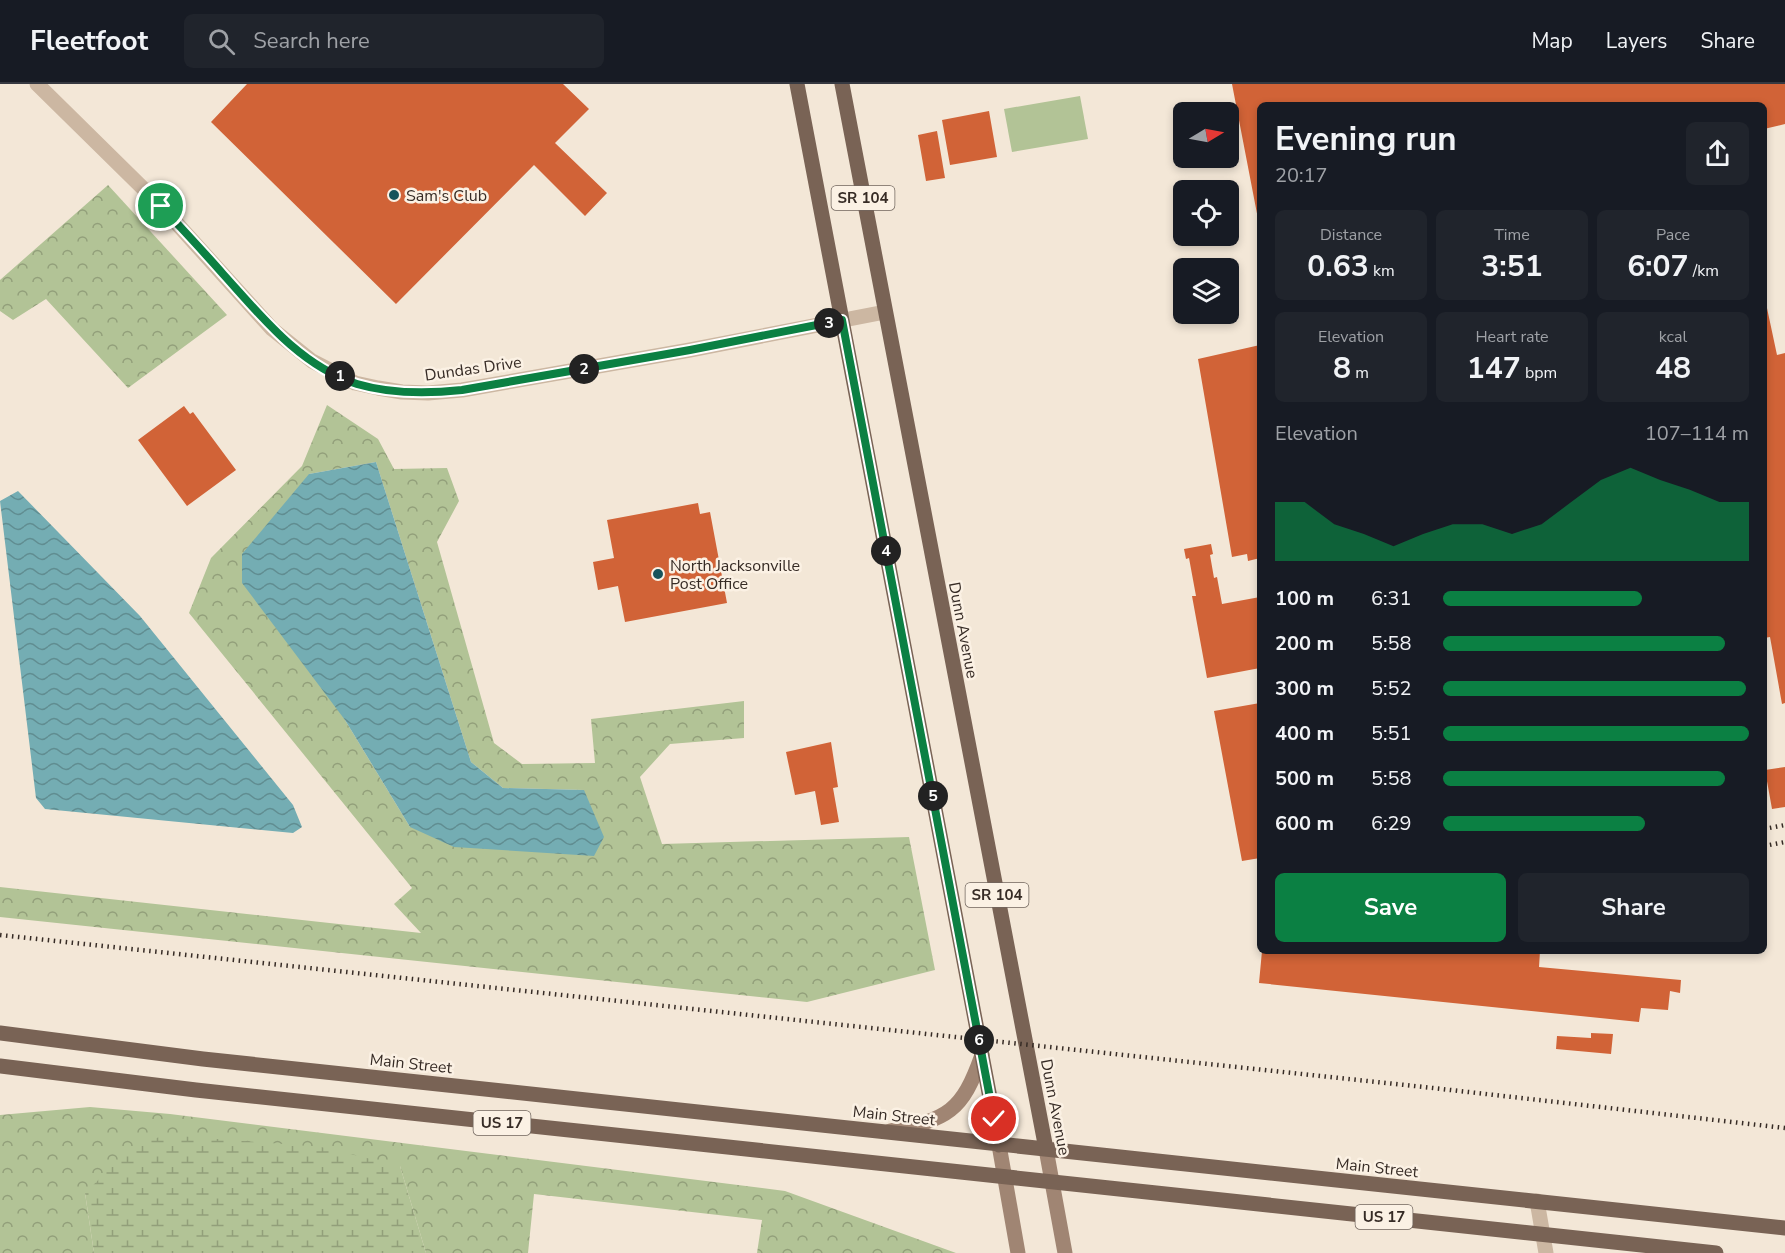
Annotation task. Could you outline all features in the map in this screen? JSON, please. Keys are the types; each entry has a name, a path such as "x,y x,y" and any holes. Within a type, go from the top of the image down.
{"main road":[{"name":"SR 104","path":"797,84 1004,1177"},
{"name":"Dunn Avenue","path":"842,84 1065,1253"},
{"name":"Main Street","path":"0,1033 215,1060 1785,1228"},
{"path":"883,1132 924,1124 949,1112 959,1103 972,1083 982,1055"},
{"name":"US 17","path":"0,1066 219,1092 1716,1253"},
{"path":"1004,1177 1018,1253"}],"street":[{"name":"Dundas Drive","path":"37,84 161,206 272,329 312,361 355,383 402,393 462,390 680,352 885,312"},
{"path":"1537,1201 1546,1253"}],"green space":[{"path":"1080,96 1088,139 1012,152 1004,109"},
{"path":"108,185 227,315 128,388 46,299 13,320 0,311 0,280"},
{"path":"327,405 378,439 394,469 447,468 459,501 437,542 494,743 522,764 595,763 591,719 744,701 744,738 670,744 640,777 662,844 909,837 935,970 807,1002 0,917 0,887 421,933 394,904 412,888 189,613 211,558 302,466","holes":["376,462 471,762 503,788 584,790 410,827 345,720 309,474"]},
{"path":"90,1107 170,1114 785,1191 956,1253 757,1253 762,1220 534,1194 528,1253 426,1253 400,1166 85,1193 94,1253 0,1253 0,1115"},
{"path":"165,1135 321,1147 400,1166 426,1253 94,1253 85,1193 132,1147"}],"water":[{"path":"376,462 471,762 503,788 584,790 604,837 594,856 454,847 410,827 345,720 242,583 242,554 309,474"},
{"path":"18,491 140,616 293,805 302,827 293,833 45,809 36,798 0,501"}],"building":[{"name":"Sam's Club","path":"247,84 563,84 589,109 555,143 607,193 585,216 534,165 396,304 211,122"},
{"path":"1232,84 1785,84 1785,124 1767,128 1767,102 1257,102 1257,214 1239,120 1239,102 1235,102"},
{"path":"989,111 997,157 950,165 942,120"},
{"path":"937,131 945,178 926,181 918,135"},
{"path":"1767,308 1777,355 1785,353 1785,703 1782,704 1770,637 1767,638"},
{"path":"1257,346 1257,559 1248,561 1247,554 1232,557 1198,359"},
{"path":"184,406 190,414 193,412 236,470 187,506 138,440"},
{"name":"North Jacksonville Post Office","path":"698,503 700,514 710,512 727,603 625,622 618,586 598,590 593,562 614,558 607,520"},
{"path":"1211,544 1213,554 1210,555 1214,578 1217,577 1222,604 1257,598 1257,669 1207,678 1192,596 1196,596 1189,558 1186,559 1184,549"},
{"path":"1257,704 1257,858 1242,861 1214,711"},
{"path":"831,742 838,787 833,788 839,822 821,825 815,791 795,795 786,752"},
{"path":"1785,767 1785,807 1772,809 1767,770"},
{"path":"1262,954 1540,954 1539,967 1681,980 1680,993 1670,991 1668,1010 1641,1008 1639,1022 1259,983"},
{"path":"1591,1033 1613,1034 1611,1054 1556,1049 1557,1036 1591,1038"}],"railway":[{"path":"1767,828 1785,825"},
{"path":"1767,845 1785,842"},
{"path":"0,935 1433,1088 1785,1128"}],"place":[{"name":"Sam's Club","path":"394,195"},
{"name":"North Jacksonville Post Office","path":"658,574"}],"route":[{"path":"161,206 272,329 293,348 331,372 355,383 402,393 462,390 690,350 842,320 994,1119"}]}
